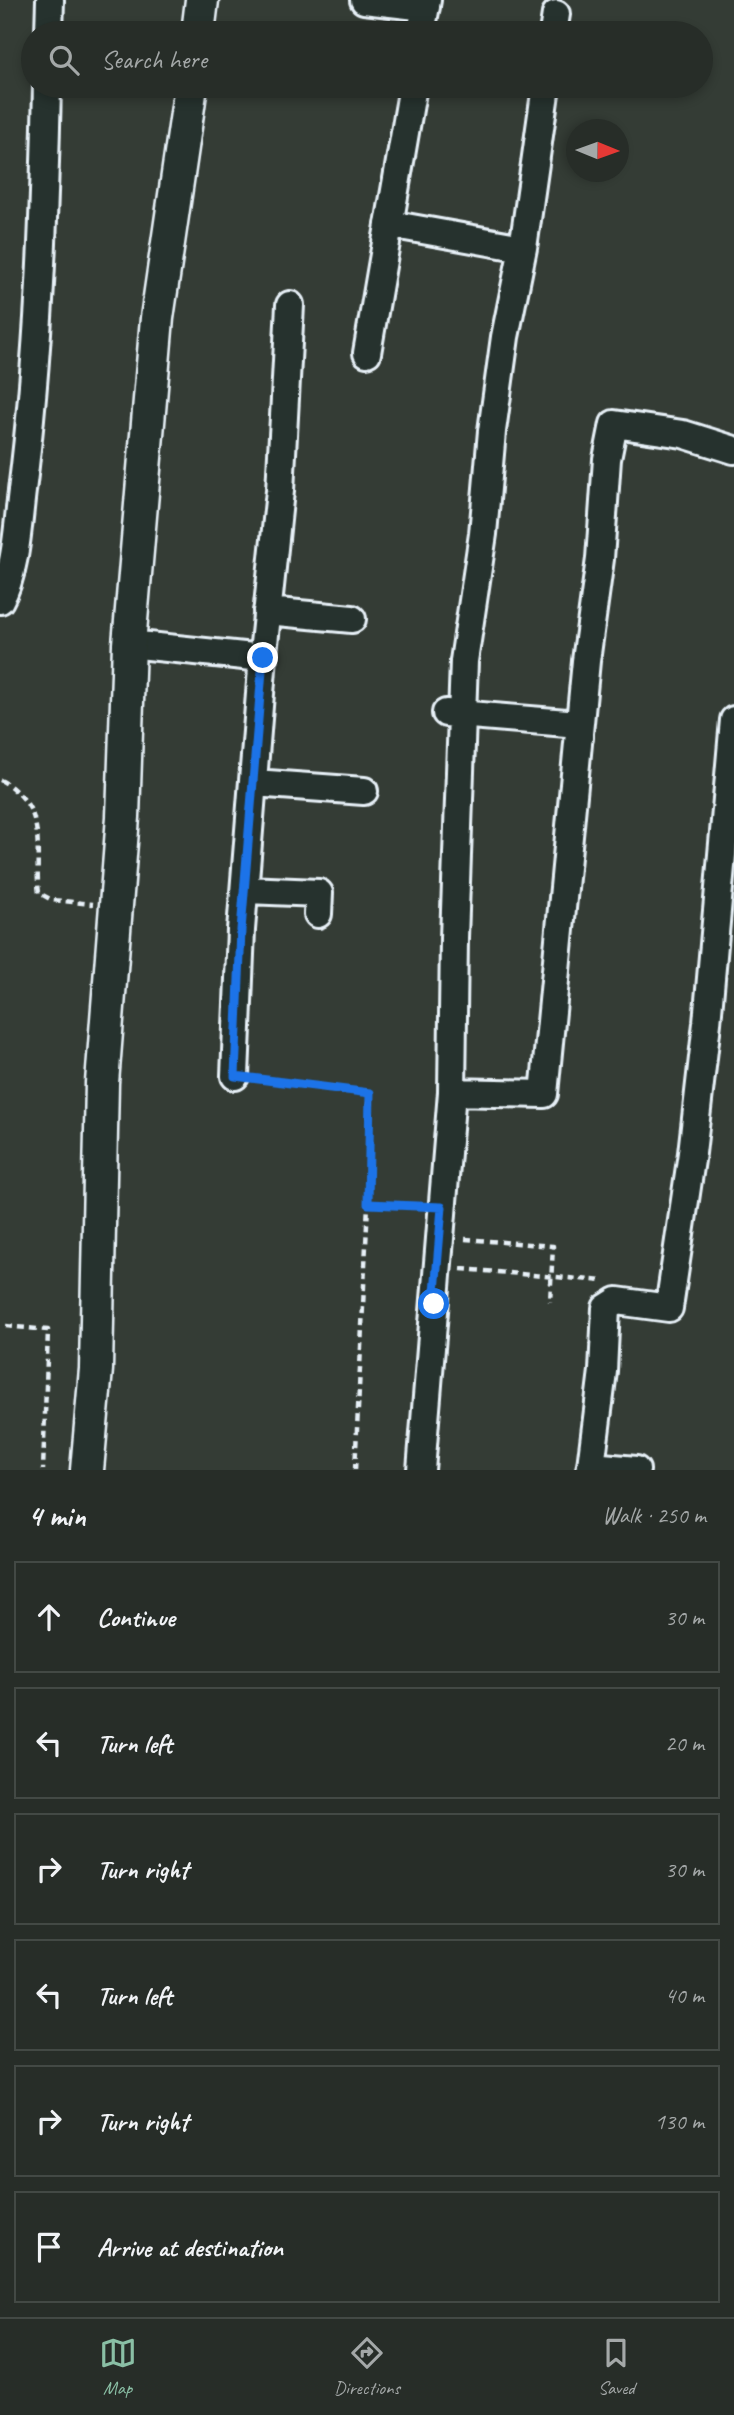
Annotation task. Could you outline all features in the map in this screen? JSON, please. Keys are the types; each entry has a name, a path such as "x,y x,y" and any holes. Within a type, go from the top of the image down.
{"street":[{"path":"49,21 50,0"},
{"path":"199,21 202,0"},
{"path":"364,0 427,4"},
{"path":"0,600 14,555 36,365 44,219 47,98"},
{"path":"87,1470 96,1369 102,1083 123,817 129,644 157,318 189,98"},
{"path":"368,353 410,98"},
{"path":"421,1470 452,1092 454,714 483,534 492,430 505,337 523,248 544,98"},
{"path":"389,224 523,248"},
{"path":"235,1076 245,890 267,611 280,491 290,305"},
{"path":"452,1092 544,1094 586,661 600,559 607,458 614,425 683,434 734,450"},
{"path":"267,611 352,619"},
{"path":"129,644 263,658"},
{"path":"454,714 579,724 579,738"},
{"path":"636,1470 591,1468 603,1371 606,1308 617,1301 669,1308 706,1036 734,720"},
{"path":"254,783 364,791"},
{"path":"245,890 319,893 318,914"}],"path":[{"path":"0,780 22,798 33,812 38,837 36,876 39,893 52,900 116,906"},
{"path":"235,1076 370,1093 368,1204 355,1470"},
{"path":"368,1204 442,1207"},
{"path":"465,1239 553,1246 550,1302"},
{"path":"457,1268 603,1281"},
{"path":"6,1326 48,1330 43,1470"}],"route":[{"path":"263,658 241,930 235,1076 370,1093 368,1204 442,1207 434,1304"}]}
